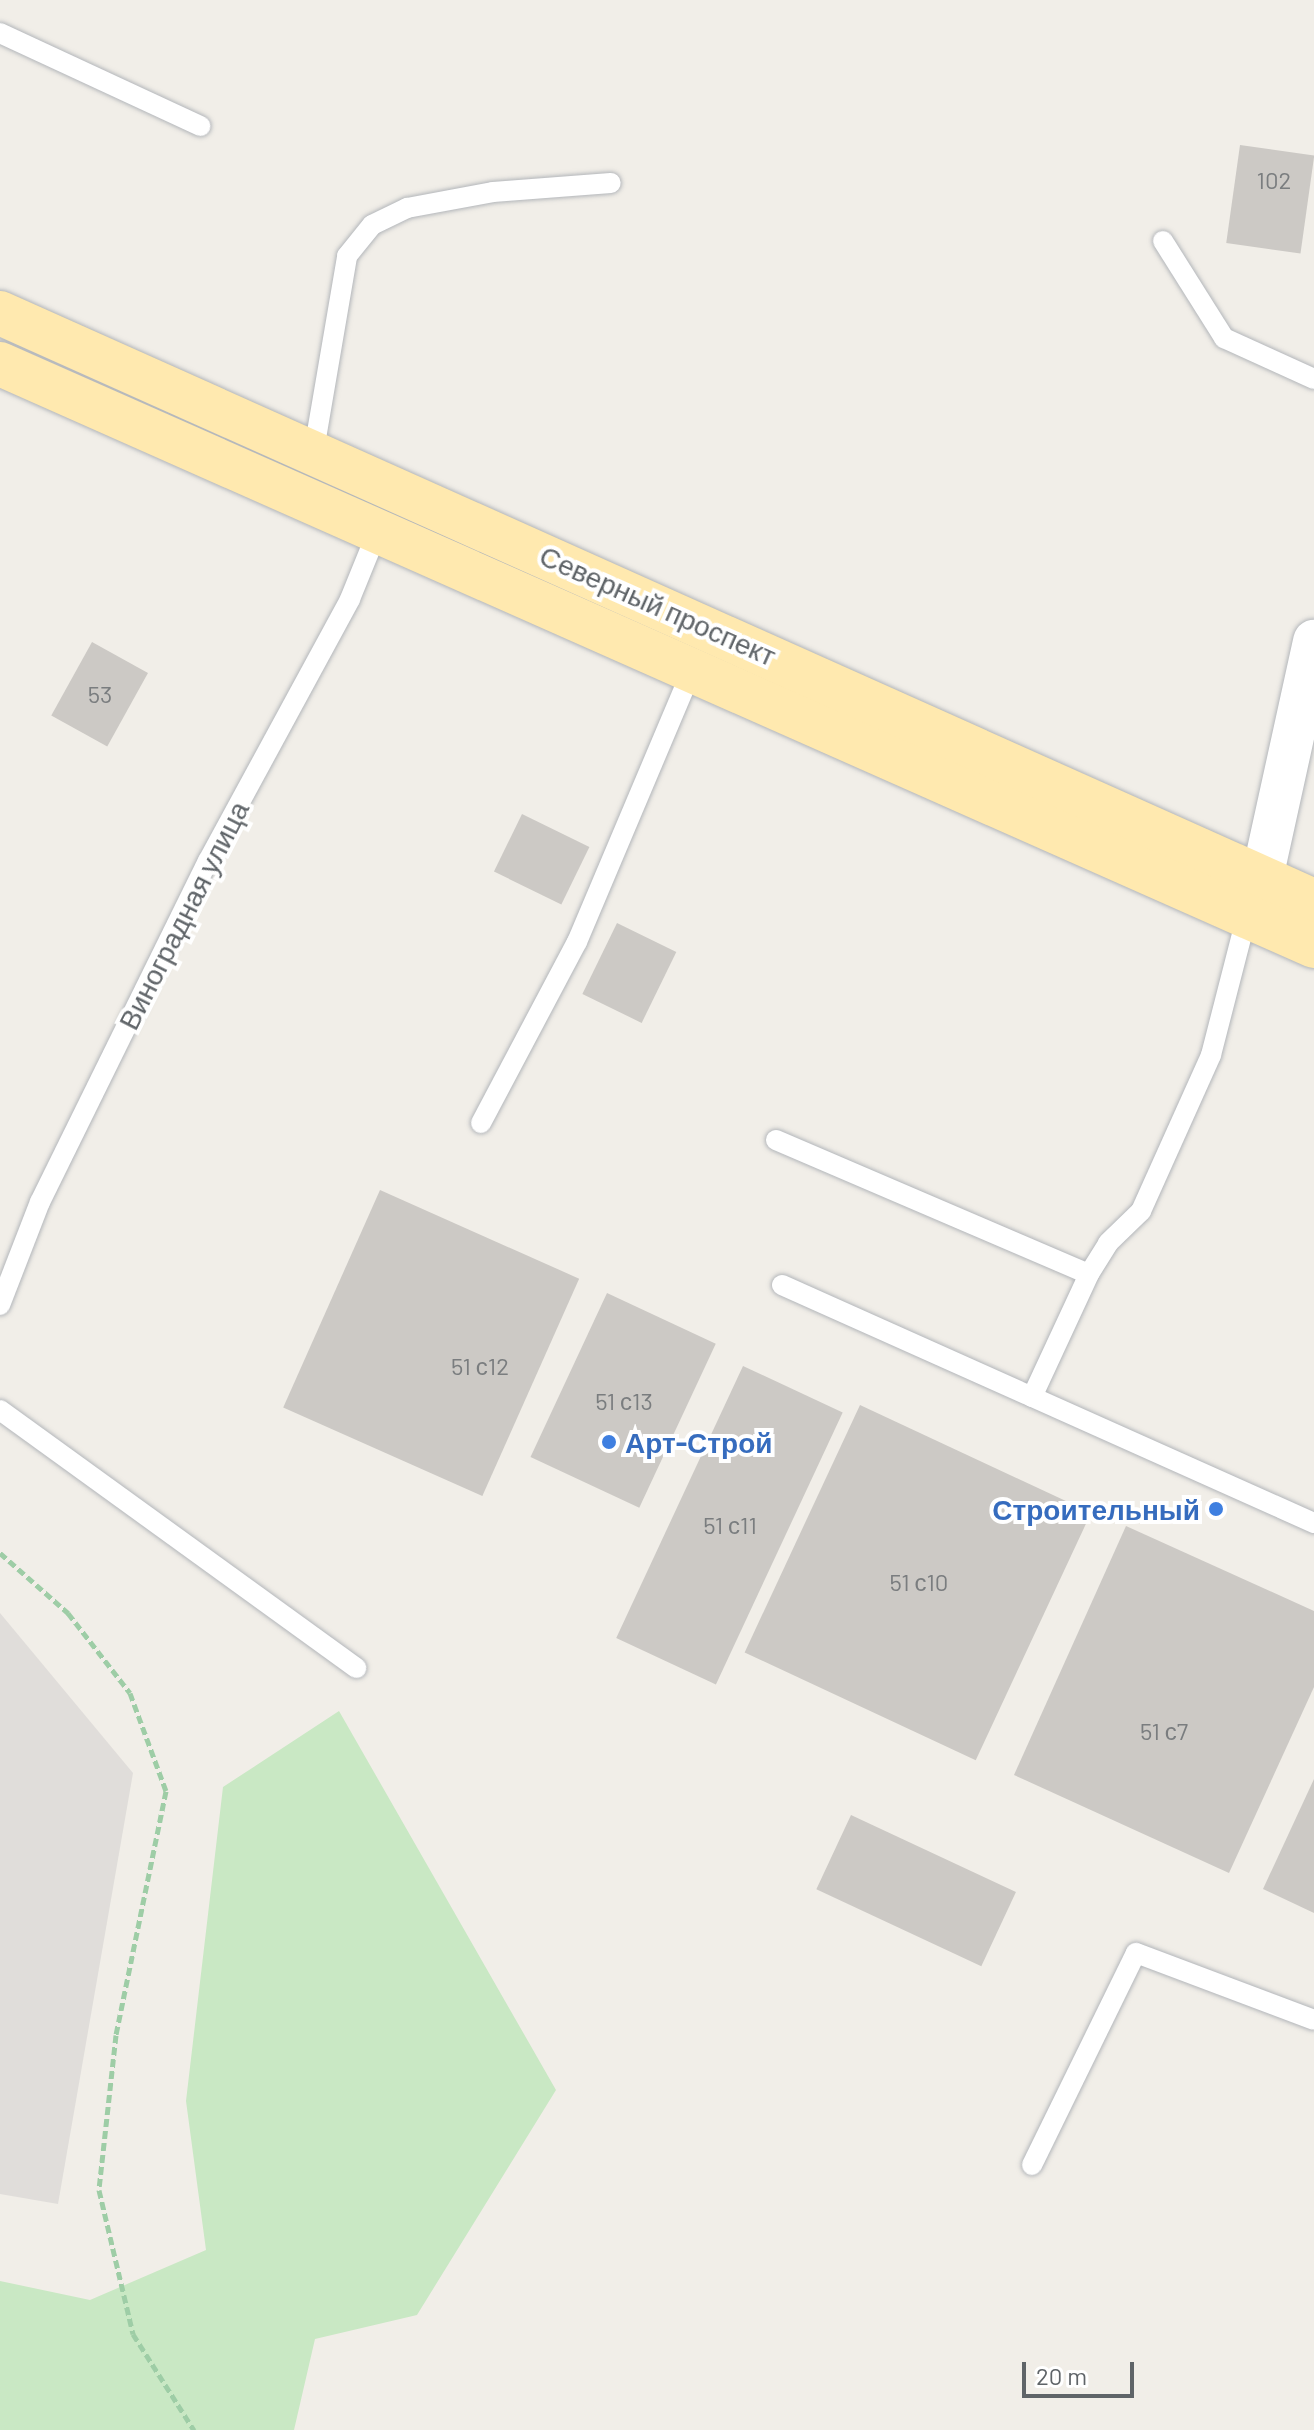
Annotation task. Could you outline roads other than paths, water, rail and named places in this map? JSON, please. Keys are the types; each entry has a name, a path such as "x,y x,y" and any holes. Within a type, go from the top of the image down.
{"main road":[{"name":"Северный проспект","path":"0,313 314,450 1254,897 1314,946"},
{"name":"Северный проспект","path":"0,364 692,670 1254,897 1314,901"}],"street":[{"path":"1254,897 1314,641"}],"lane":[{"path":"0,33 200,126"},
{"path":"314,450 347,256 372,225 407,208 493,192 611,183"},
{"path":"1163,241 1224,338 1314,379"},
{"name":"Виноградная улица","path":"0,1305 40,1202 208,861 350,599 378,530"},
{"path":"481,1123 577,942 692,670"},
{"path":"1032,1397 1089,1274 1108,1243 1141,1211 1211,1055 1254,897"},
{"path":"776,1140 1089,1274"},
{"path":"782,1285 1314,1523"},
{"path":"0,1410 356,1668"},
{"path":"1032,2165 1136,1953 1314,2020"}],"place":[{"name":"Арт-Строй","path":"609,1442"},
{"name":"Строительный","path":"1216,1509"}]}
